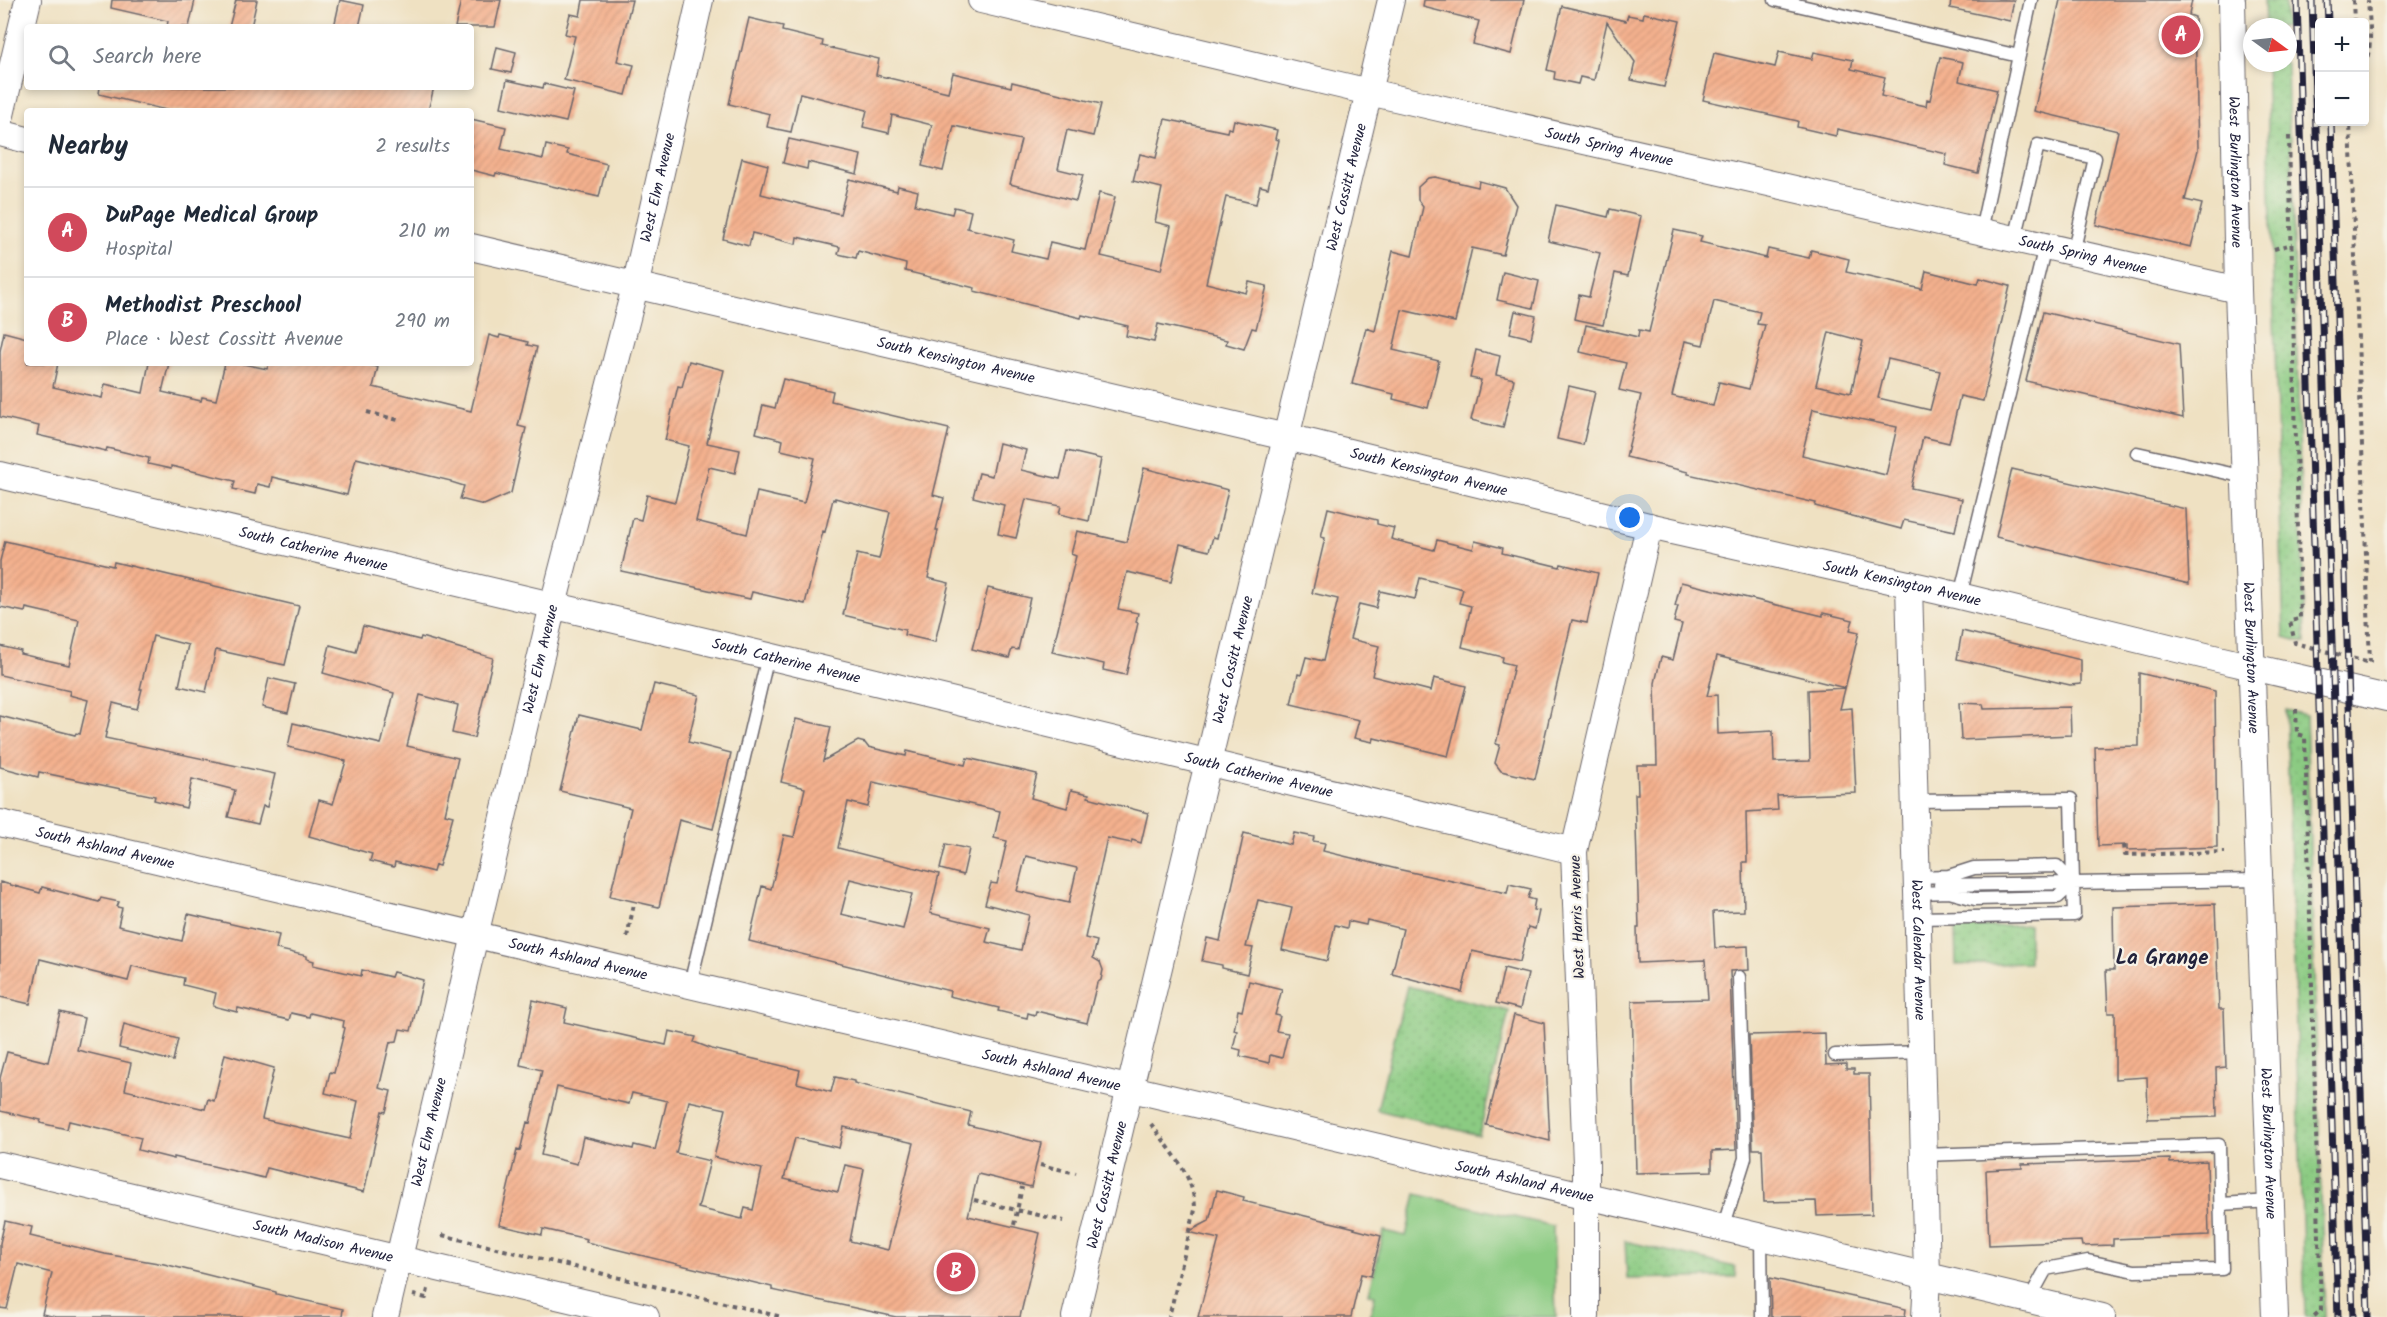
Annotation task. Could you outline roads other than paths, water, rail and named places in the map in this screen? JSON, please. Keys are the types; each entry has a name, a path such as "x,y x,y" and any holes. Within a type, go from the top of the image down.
{"street":[{"path":"0,118 28,0"},
{"name":"West Elm Avenue","path":"385,1317 477,935 553,605 635,287 700,0"},
{"name":"South Spring Avenue","path":"981,0 1369,92 2238,291"},
{"name":"West Cossitt Avenue","path":"1075,1317 1391,0"},
{"name":"West Burlington Avenue","path":"2232,0 2238,291 2276,1317"},
{"path":"0,133 24,139"},
{"name":"South Kensington Avenue","path":"474,249 1286,437 1649,526 1960,596 2253,668 2387,698"},
{"name":"South Catherine Avenue","path":"0,475 1209,761 1574,851"},
{"name":"West Harris Avenue","path":"1586,1317 1586,1196 1574,851 1649,526"},
{"name":"West Calendar Avenue","path":"1908,584 1927,1276 1925,1317"},
{"name":"South Ashland Avenue","path":"0,823 2102,1317"},
{"name":"South Madison Avenue","path":"0,1165 646,1317"}],"lane":[{"path":"1775,0 2019,56"},
{"path":"1981,231 2031,0"},
{"path":"2015,239 2038,145 2096,158 2073,253"},
{"path":"1960,596 2045,246"},
{"path":"2137,453 2245,477"},
{"path":"690,985 768,656"},
{"path":"1914,801 2071,799 2074,915 1917,918"},
{"path":"1917,885 1974,868 2057,866 2073,883"},
{"path":"1917,885 1975,899 2058,897 2073,883 2260,880"},
{"path":"1723,1228 1745,1158 1739,977"},
{"path":"1835,1055 1921,1052"},
{"path":"1923,1155 2219,1145 2222,1269 2134,1271 2088,1261 2046,1269 2029,1300"},
{"path":"2221,1204 2272,1201"},
{"path":"1761,1237 1762,1317"}],"railway":[{"path":"2297,0 2338,1317"},
{"path":"2312,0 2353,1317"},
{"path":"2327,0 2328,18"},
{"path":"2331,126 2368,1317"}],"place":[{"name":"DuPage Medical Group","path":"2181,35"},
{"name":"Methodist Preschool","path":"956,1272"}],"district":[{"name":"La Grange","path":"2162,957"}]}
